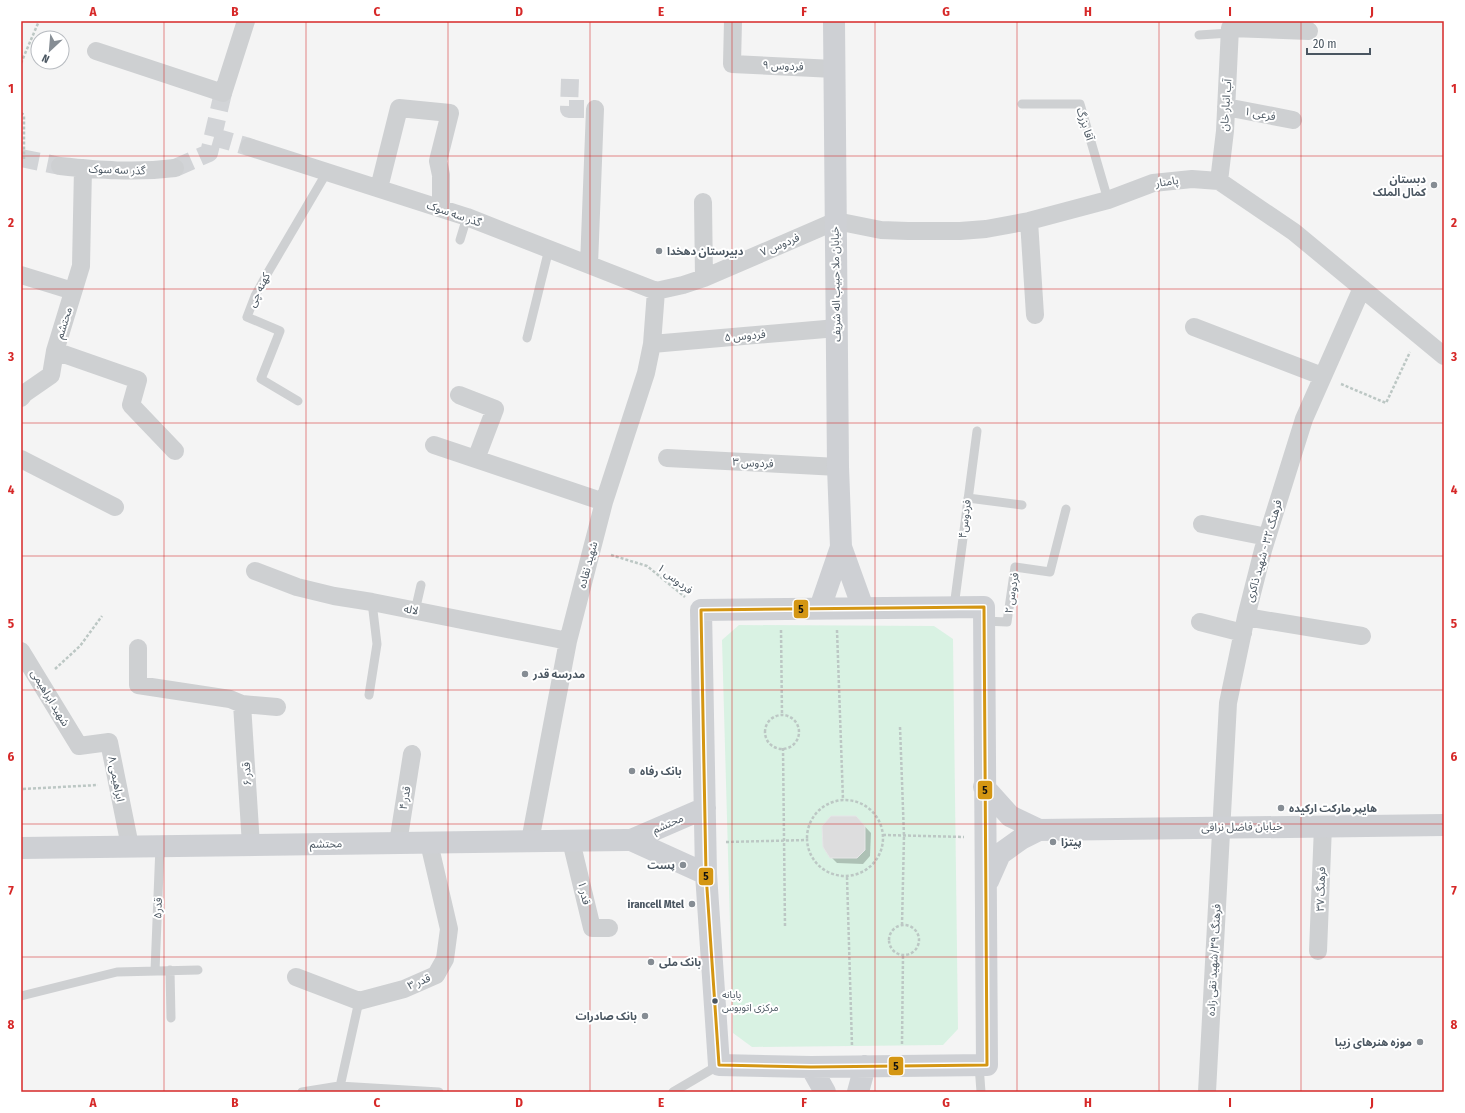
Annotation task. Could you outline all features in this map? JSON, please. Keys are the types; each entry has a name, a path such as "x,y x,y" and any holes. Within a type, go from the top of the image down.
{"main road":[{"name":"خیابان ملا حبیب اله شریف","path":"829,608 841,547 838,467 834,21"},
{"name":"خیابان ملا حبیب اله شریف","path":"841,547 863,608"},
{"path":"954,607 984,607 987,1065 811,1067 719,1065 706,874 701,610 954,607"},
{"name":"خیابان فاضل نراقی","path":"984,787 1010,816 1039,830"},
{"name":"محتشم","path":"21,848 631,840 705,808"},
{"name":"خیابان فاضل نراقی","path":"985,886 1000,854 1021,839 1039,830 1444,825"},
{"name":"محتشم","path":"631,840 706,874"},
{"path":"858,1092 859,1066"},
{"path":"811,1067 825,1092"}],"street":[{"path":"96,51 223,93 246,21"},
{"name":"فردوس ۹","path":"733,21 732,64 834,69"},
{"path":"1230,31 1309,31"},
{"name":"آب انبار خان","path":"1219,181 1226,107 1230,31"},
{"name":"فرعی ۱","path":"1226,107 1294,120"},
{"path":"379,188 398,108 450,113 438,161 441,175 441,208"},
{"path":"589,265 595,109"},
{"name":"گذر سه سوک","path":"249,147 467,217 656,291"},
{"name":"گذر سه سوک","path":"60,166 105,171 151,171 175,168"},
{"name":"محتشم","path":"83,168 81,266 55,351 138,380 131,405 175,451"},
{"name":"پامنار","path":"836,221 881,230 960,231 986,229 1029,221 1108,200 1153,183 1192,179 1219,181 1294,232 1444,356"},
{"path":"703,202 704,278"},
{"name":"فردوس ۷","path":"656,291 683,285 704,278 836,221"},
{"path":"1029,221 1035,315"},
{"path":"21,275 74,291"},
{"name":"فرهنگ ۳۲ - شهید ذاکری","path":"1222,828 1228,703 1244,625 1267,537 1304,419 1362,288"},
{"name":"شهید نقاده","path":"530,841 568,641 604,502 646,373 652,344 656,291"},
{"path":"1194,327 1322,376"},
{"name":"فردوس ۵","path":"652,344 837,328"},
{"path":"21,398 25,393 50,375 55,351"},
{"path":"459,395 495,409 476,459"},
{"path":"434,445 604,502"},
{"name":"فردوس ۳","path":"667,458 838,467"},
{"path":"21,459 115,507"},
{"path":"1202,524 1267,537"},
{"name":"لاله","path":"256,571 298,586 334,596 372,602 568,641"},
{"path":"1200,622 1362,636"},
{"path":"138,648 138,685 230,699 242,704 277,707"},
{"name":"شهید ابراهیمی","path":"21,651 79,746"},
{"name":"قدر ۶","path":"242,704 251,845"},
{"name":"ابراهیمی ۸","path":"79,746 109,742 130,846"},
{"name":"قدر ۴","path":"398,843 412,754"},
{"name":"فرهنگ ۳۷","path":"1318,952 1323,826"},
{"name":"فرهنگ ۳۹/شهید تقی زاده","path":"1207,1092 1222,828"},
{"name":"قدر ۱","path":"571,841 592,928 609,928"},
{"name":"قدر ۳","path":"359,1001 404,989 436,975 446,959 449,929 429,843"},
{"path":"296,977 359,1001"}],"lane":[{"path":"1199,35 1230,31"},
{"name":"آقا بزرگ","path":"1022,104 1080,104 1108,200"},
{"name":"کهنه چی","path":"298,401 261,379 280,330 247,317 255,296 267,274 328,172"},
{"path":"460,240 467,217"},
{"path":"527,338 549,249"},
{"name":"فردوس۴","path":"954,607 977,431"},
{"path":"968,498 1022,505"},
{"name":"فردوس ۲","path":"984,621 1007,622 1015,567 1050,572 1066,509"},
{"path":"415,611 421,585"},
{"path":"369,695 377,644 372,602"},
{"name":"قدر۵","path":"155,971 160,846"},
{"path":"170,970 171,1018"},
{"path":"21,996 117,972 198,970"},
{"path":"339,1089 359,1001"},
{"path":"674,1092 719,1065"},
{"path":"979,1066 981,1092"},
{"path":"302,1092 339,1089 439,1092"}],"path":[{"path":"21,63 39,21"},
{"path":"21,113 24,115 24,159"},
{"path":"1322,376 1386,403 1418,336"},
{"name":"فردوس ۱","path":"592,549 647,566 701,610"},
{"path":"829,608 837,626 843,800"},
{"path":"781,609 782,715"},
{"path":"40,682 80,646 102,616"},
{"path":"782,715 790,717 794,720 799,730 793,744 783,748 778,748 769,742 766,726 773,718 782,715"},
{"path":"900,727 904,836 902,925"},
{"path":"783,748 785,927"},
{"path":"23,789 117,784"},
{"path":"843,800 856,802 868,808 877,818 883,835 883,843 879,856 871,866 860,874 847,877 835,876 824,871 815,862 809,852 806,840 812,817 820,808 831,802 843,800"},
{"path":"706,842 806,840"},
{"path":"847,877 859,1066"},
{"path":"902,925 911,927 915,930 919,939 913,952 904,955 894,951 889,943 890,934 893,930 902,925"},
{"path":"902,1045 904,955"}],"green space":[{"path":"739,625 934,626 953,639 958,1029 943,1045 752,1047 733,1033 722,640"}],"building":[{"path":"831,816 856,816 865,826 865,850 857,858 830,858 823,847 822,826"}],"tunnel":[{"path":"570,79 569,109 595,109"},
{"path":"175,168 209,153 223,93"},
{"path":"214,137 249,147"},
{"path":"21,158 60,166"}],"transit line":[{"name":"5","path":"984,607 987,1065 811,1067 719,1065 706,874 701,610 984,607"}],"place":[{"name":"دبستان کمال الملک","path":"1434,185"},
{"name":"دبیرستان دهخدا","path":"659,251"},
{"name":"مدرسه قدر","path":"525,674"},
{"name":"بانک رفاه","path":"632,771"},
{"name":"هایپر مارکت ارکیده","path":"1281,808"},
{"name":"پیتزا","path":"1053,842"},
{"name":"پست","path":"683,865"},
{"name":"irancell Mtel","path":"692,904"},
{"name":"بانک ملی","path":"651,962"},
{"name":"پایانه مرکزی اتوبوس","path":"715,1001"},
{"name":"بانک صادرات","path":"645,1016"},
{"name":"موزه هنرهای زیبا","path":"1420,1042"}]}
